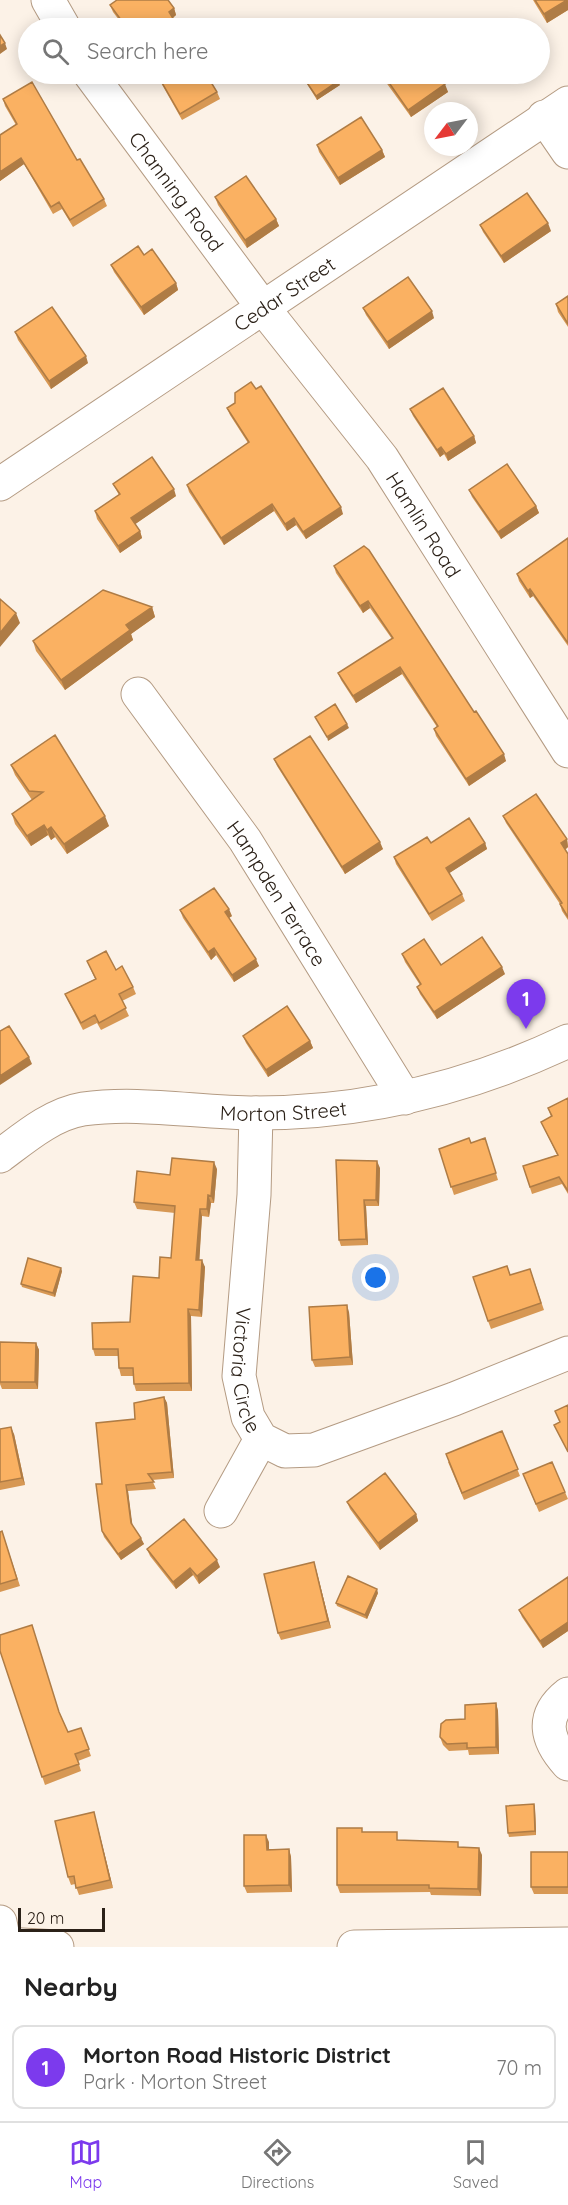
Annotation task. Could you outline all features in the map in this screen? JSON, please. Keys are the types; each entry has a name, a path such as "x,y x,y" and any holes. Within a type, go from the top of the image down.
{"street":[{"path":"48,0 58,18"},
{"name":"Channing Road","path":"97,84 264,309"},
{"path":"556,110 568,152"},
{"name":"Cedar Street","path":"0,484 264,309 556,110"},
{"name":"Hamlin Road","path":"264,309 382,458 568,750"},
{"name":"Hampden Terrace","path":"138,694 245,840 405,1098"},
{"name":"Morton Street","path":"0,1156 38,1128 81,1110 151,1108 256,1113 335,1107 405,1098 453,1087 519,1064 568,1041"},
{"name":"Victoria Circle","path":"256,1113 254,1195 238,1376 248,1417 261,1439 285,1451 314,1450 454,1399 568,1353"},
{"path":"221,1511 261,1439"},
{"path":"568,1694 554,1705 549,1722 554,1748 568,1764"},
{"path":"3,1937 57,1947"},
{"path":"354,1947 568,1944"}],"building":[{"path":"117,0 168,0 174,8 169,12 173,18 120,18 110,5"},
{"path":"535,0 567,0 544,14"},
{"path":"0,35 5,43 0,46"},
{"path":"29,84 33,84 77,160 80,159 104,199 70,220 59,202 51,207 21,158 0,172 0,135 17,124 3,99"},
{"path":"163,84 212,84 217,92 180,114"},
{"path":"308,84 334,84 316,96"},
{"path":"390,84 445,84 408,110"},
{"path":"361,117 382,150 338,178 317,145"},
{"path":"246,176 276,219 245,240 215,197"},
{"path":"527,193 548,223 501,256 480,225"},
{"path":"138,246 144,255 152,249 176,283 141,307 111,265"},
{"path":"408,277 432,311 387,342 363,308"},
{"path":"568,296 568,324 556,304"},
{"path":"52,307 86,356 49,381 15,332"},
{"path":"251,382 256,389 261,386 341,507 303,532 294,518 285,524 272,504 221,538 187,485 249,442 227,408 235,403 235,393"},
{"path":"443,388 474,436 446,454 441,447 437,450 410,409"},
{"path":"152,457 174,489 131,518 140,531 118,546 95,511 120,494 113,484"},
{"path":"507,464 536,506 498,532 469,490"},
{"path":"568,538 568,643 517,574"},
{"path":"364,546 369,550 474,712 476,711 504,754 466,779 434,729 438,726 400,667 353,696 338,673 393,638 368,601 360,606 334,566"},
{"path":"103,590 152,607 126,625 130,630 61,680 33,641"},
{"path":"0,599 16,613 0,633"},
{"path":"335,704 347,724 327,737 315,717"},
{"path":"55,735 105,816 64,844 51,827 47,830 44,825 27,836 12,814 43,792 29,791 11,765"},
{"path":"310,736 380,842 342,867 274,759"},
{"path":"536,794 567,839 561,843 568,854 568,917 560,904 562,903 503,816"},
{"path":"469,818 485,843 446,868 462,894 429,914 394,857 427,837 431,843"},
{"path":"214,888 229,909 225,912 256,959 232,975 214,948 208,952 180,910"},
{"path":"482,937 502,967 434,1012 417,987 421,984 402,954 424,939 441,965"},
{"path":"106,951 116,970 122,966 133,987 119,994 126,1008 99,1023 95,1015 81,1023 65,994 96,979 87,961"},
{"path":"287,1006 310,1041 266,1070 243,1036"},
{"path":"9,1026 29,1057 0,1076 0,1031"},
{"path":"568,1098 568,1191 559,1177 530,1187 523,1166 558,1155 541,1122 552,1116 548,1108"},
{"path":"469,1138 471,1143 485,1138 496,1173 451,1187 439,1149"},
{"path":"172,1158 214,1162 211,1196 208,1195 207,1209 200,1209 196,1260 202,1260 199,1310 188,1309 189,1383 134,1384 133,1368 119,1368 118,1349 93,1349 92,1323 130,1322 133,1276 159,1278 160,1257 171,1258 175,1206 134,1202 137,1171 170,1175"},
{"path":"336,1160 377,1161 376,1200 364,1200 366,1239 339,1240"},
{"path":"28,1258 61,1268 53,1293 21,1284"},
{"path":"507,1266 510,1275 530,1269 541,1303 488,1321 473,1277"},
{"path":"347,1305 350,1357 312,1360 309,1307"},
{"path":"0,1342 36,1343 35,1382 0,1382"},
{"path":"164,1397 172,1472 148,1474 154,1482 126,1485 131,1523 141,1538 118,1554 102,1531 96,1484 102,1484 96,1423 135,1419 134,1403"},
{"path":"568,1405 568,1452 554,1425 560,1422 555,1411"},
{"path":"11,1427 22,1478 0,1482 0,1429"},
{"path":"502,1431 518,1469 462,1493 446,1454"},
{"path":"552,1462 565,1492 536,1504 523,1474"},
{"path":"385,1473 416,1514 378,1543 347,1502"},
{"path":"184,1519 217,1560 197,1576 190,1568 173,1582 147,1549"},
{"path":"2,1531 17,1579 0,1584 0,1532"},
{"path":"314,1562 328,1621 278,1633 264,1574"},
{"path":"348,1576 377,1589 365,1615 336,1603"},
{"path":"568,1577 568,1622 540,1641 519,1610"},
{"path":"32,1625 59,1712 68,1732 81,1728 89,1749 75,1754 79,1764 42,1777 0,1651 0,1635"},
{"path":"496,1703 496,1747 467,1748 467,1743 447,1744 440,1737 441,1724 446,1720 465,1719 465,1705"},
{"path":"534,1804 535,1831 508,1833 506,1806"},
{"path":"94,1812 110,1880 76,1888 74,1876 68,1877 55,1821"},
{"path":"337,1828 362,1828 362,1832 397,1832 397,1840 458,1842 458,1847 479,1848 478,1889 429,1888 429,1885 337,1885"},
{"path":"244,1835 266,1835 267,1850 289,1849 289,1885 244,1886"},
{"path":"531,1852 568,1852 568,1887 531,1887"}],"place":[{"name":"Morton Road Historic District","path":"526,1029"}]}
